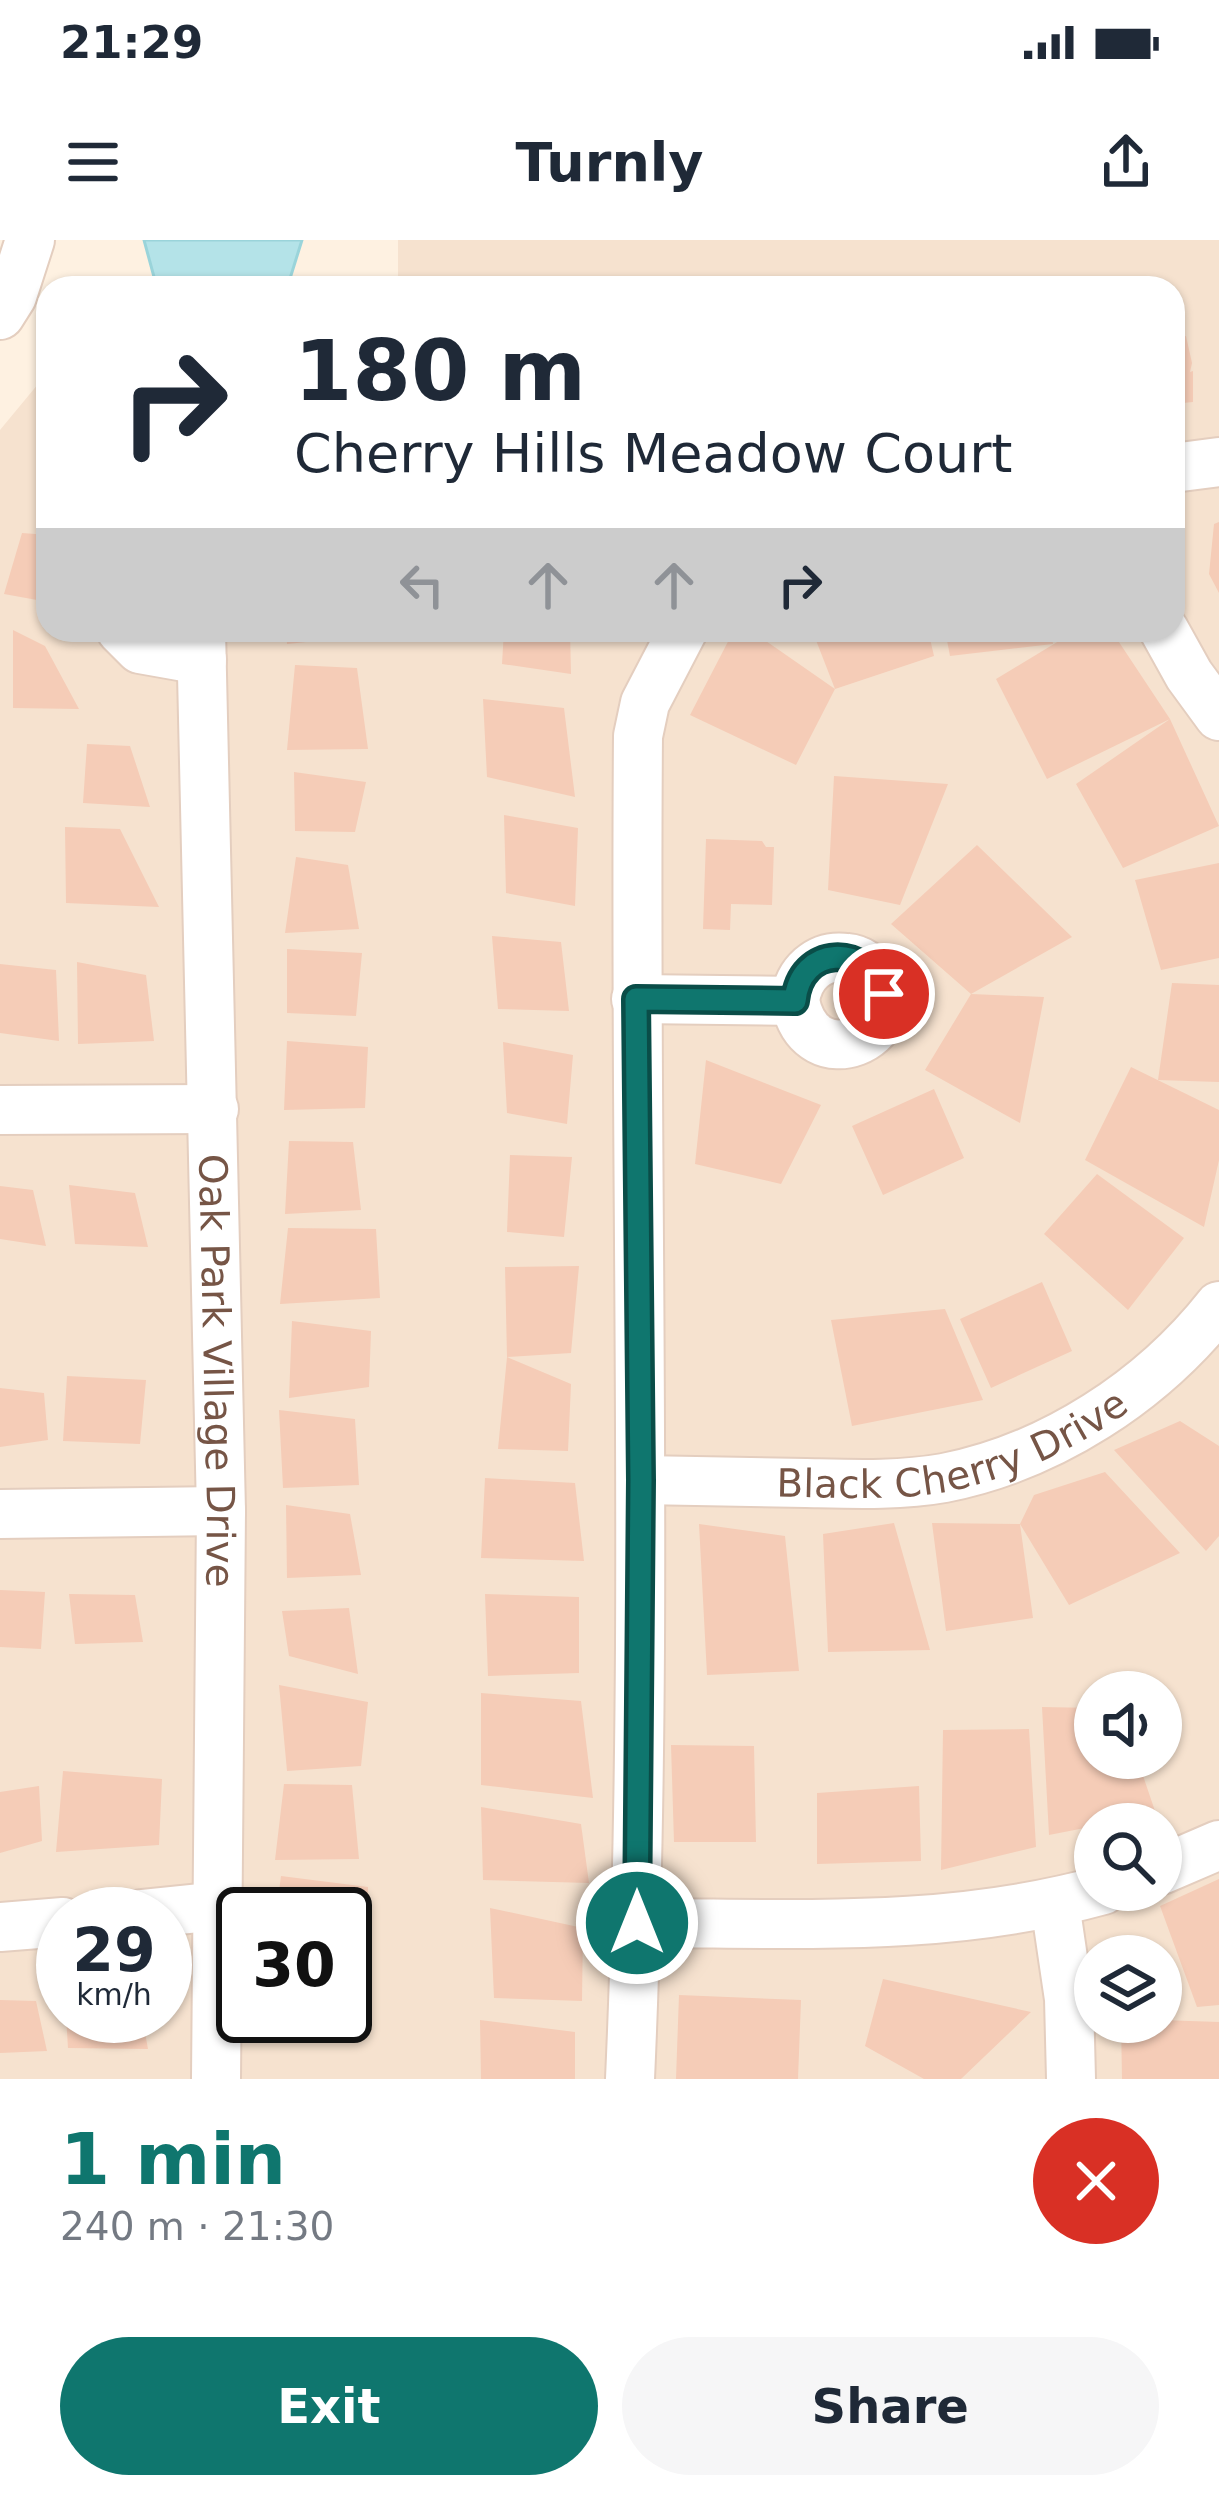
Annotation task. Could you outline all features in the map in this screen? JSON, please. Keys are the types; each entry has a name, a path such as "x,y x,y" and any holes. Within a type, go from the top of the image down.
{"street":[{"path":"0,315 12,296 30,240"},
{"path":"1185,466 1219,462"},
{"name":"Oak Park Village Drive","path":"133,642 140,649 201,645 220,1511 219,1887"},
{"path":"630,2079 637,1923 641,1480 638,736 645,703 671,642"},
{"path":"1171,642 1219,716"},
{"path":"636,999 795,1001"},
{"path":"0,1109 214,1109"},
{"name":"Black Cherry Drive","path":"641,1480 882,1484 993,1466 1040,1446 1142,1385 1191,1342 1219,1306"},
{"path":"0,1514 220,1511"},
{"path":"1182,1861 1219,1845"},
{"path":"637,1923 913,1924 1013,1913 1074,1898"},
{"path":"1054,1904 1069,1999 1071,2079"},
{"path":"0,1928 36,1925"},
{"name":"Oak Park Village Drive","path":"216,2079 217,2043"}],"shaded area":[{"path":"398,240 1219,240 1219,2079 0,2079 0,430 36,386 36,642 1185,642 1185,276 398,276"}],"water":[{"path":"144,240 302,240 291,276 154,276"}],"building":[{"path":"1185,336 1193,371 1193,402 1185,403"},
{"path":"1219,522 1219,593 1209,574 1214,524"},
{"path":"22,533 36,534 36,600 4,594"},
{"path":"13,630 45,646 79,709 13,708"},
{"path":"503,642 570,642 571,674 502,664"},
{"path":"728,642 767,642 835,689 796,765 690,715"},
{"path":"817,642 931,642 934,656 835,689"},
{"path":"947,642 1053,644 950,656"},
{"path":"1057,642 1119,642 1170,719 1047,779 996,679"},
{"path":"295,665 357,668 368,749 287,750"},
{"path":"483,699 564,708 575,797 487,777"},
{"path":"1170,719 1219,826 1123,868 1076,784"},
{"path":"87,744 130,746 150,807 83,803"},
{"path":"294,772 366,782 355,832 295,831"},
{"path":"834,776 948,784 900,905 828,890"},
{"path":"504,815 578,828 575,906 506,893"},
{"path":"65,827 120,829 159,907 66,903"},
{"path":"706,839 762,841 774,847 772,905 731,904 730,930 703,929"},
{"path":"977,845 1072,937 971,994 891,924"},
{"path":"296,857 348,865 359,929 285,933"},
{"path":"1219,863 1219,958 1161,970 1135,880"},
{"path":"492,936 561,942 569,1011 498,1009"},
{"path":"287,949 362,953 356,1016 287,1013"},
{"path":"77,962 146,975 154,1041 78,1044"},
{"path":"0,964 56,970 59,1041 0,1033"},
{"path":"1172,983 1219,985 1219,1082 1158,1080"},
{"path":"971,994 1044,997 1020,1123 925,1070"},
{"path":"287,1041 368,1047 365,1108 284,1110"},
{"path":"503,1042 573,1055 567,1124 507,1113"},
{"path":"706,1060 821,1105 781,1184 695,1164"},
{"path":"1131,1067 1219,1110 1219,1160 1204,1227 1085,1160"},
{"path":"934,1089 964,1158 883,1195 852,1126"},
{"path":"289,1141 353,1142 361,1210 285,1214"},
{"path":"510,1155 572,1157 564,1237 507,1232"},
{"path":"1097,1174 1184,1238 1128,1310 1044,1234"},
{"path":"69,1185 135,1193 148,1247 75,1244"},
{"path":"0,1186 33,1190 46,1246 0,1239"},
{"path":"288,1228 376,1229 380,1298 280,1304"},
{"path":"579,1266 571,1353 507,1357 505,1267"},
{"path":"1042,1282 1072,1351 991,1388 960,1319"},
{"path":"945,1309 983,1400 852,1426 831,1320"},
{"path":"292,1321 371,1331 369,1387 289,1398"},
{"path":"507,1357 571,1384 568,1451 498,1449"},
{"path":"67,1376 146,1380 140,1444 63,1441"},
{"path":"0,1388 44,1393 48,1440 0,1447"},
{"path":"279,1410 355,1419 359,1485 283,1488"},
{"path":"1180,1421 1219,1446 1219,1536 1206,1551 1114,1450"},
{"path":"1105,1472 1180,1553 1069,1605 1020,1524 1034,1495"},
{"path":"485,1478 575,1483 584,1561 481,1558"},
{"path":"286,1505 350,1514 361,1575 287,1578"},
{"path":"894,1523 930,1650 828,1652 823,1534"},
{"path":"932,1523 1020,1524 1033,1618 946,1631"},
{"path":"699,1524 785,1536 799,1671 707,1675"},
{"path":"0,1590 45,1592 41,1649 0,1647"},
{"path":"69,1594 135,1595 143,1642 75,1644"},
{"path":"485,1594 579,1597 579,1673 488,1676"},
{"path":"349,1608 358,1674 289,1656 282,1611"},
{"path":"279,1685 368,1702 361,1766 287,1771"},
{"path":"481,1693 581,1701 593,1798 481,1785"},
{"path":"1042,1707 1074,1708 1074,1779 1144,1779 1152,1803 1074,1803 1074,1830 1049,1835"},
{"path":"1029,1729 1036,1847 941,1870 943,1730"},
{"path":"671,1745 754,1746 756,1842 674,1842"},
{"path":"63,1771 162,1779 159,1845 56,1852"},
{"path":"284,1784 352,1785 359,1859 275,1860"},
{"path":"39,1786 42,1841 0,1853 0,1792"},
{"path":"919,1786 921,1861 817,1864 817,1793"},
{"path":"481,1807 581,1824 589,1883 483,1880"},
{"path":"281,1876 368,1887 280,1887"},
{"path":"1219,1879 1219,2005 1197,2007 1182,1966 1182,1935 1171,1935 1162,1911 1182,1911 1182,1896"},
{"path":"490,1908 583,1928 582,2001 494,1998"},
{"path":"883,1979 1031,2012 961,2079 924,2079 865,2046"},
{"path":"679,1995 801,2000 798,2079 676,2079"},
{"path":"0,2000 36,2001 36,2043 45,2043 47,2051 0,2053"},
{"path":"480,2020 575,2032 575,2079 481,2079"},
{"path":"1182,2021 1219,2022 1219,2079 1122,2079 1121,2043 1182,2043"},
{"path":"68,2043 147,2043 148,2049 68,2048"}],"route":[{"path":"637,1923 641,1480 636,999 795,1001 802,976 813,965 842,957 869,968 884,994"}]}
